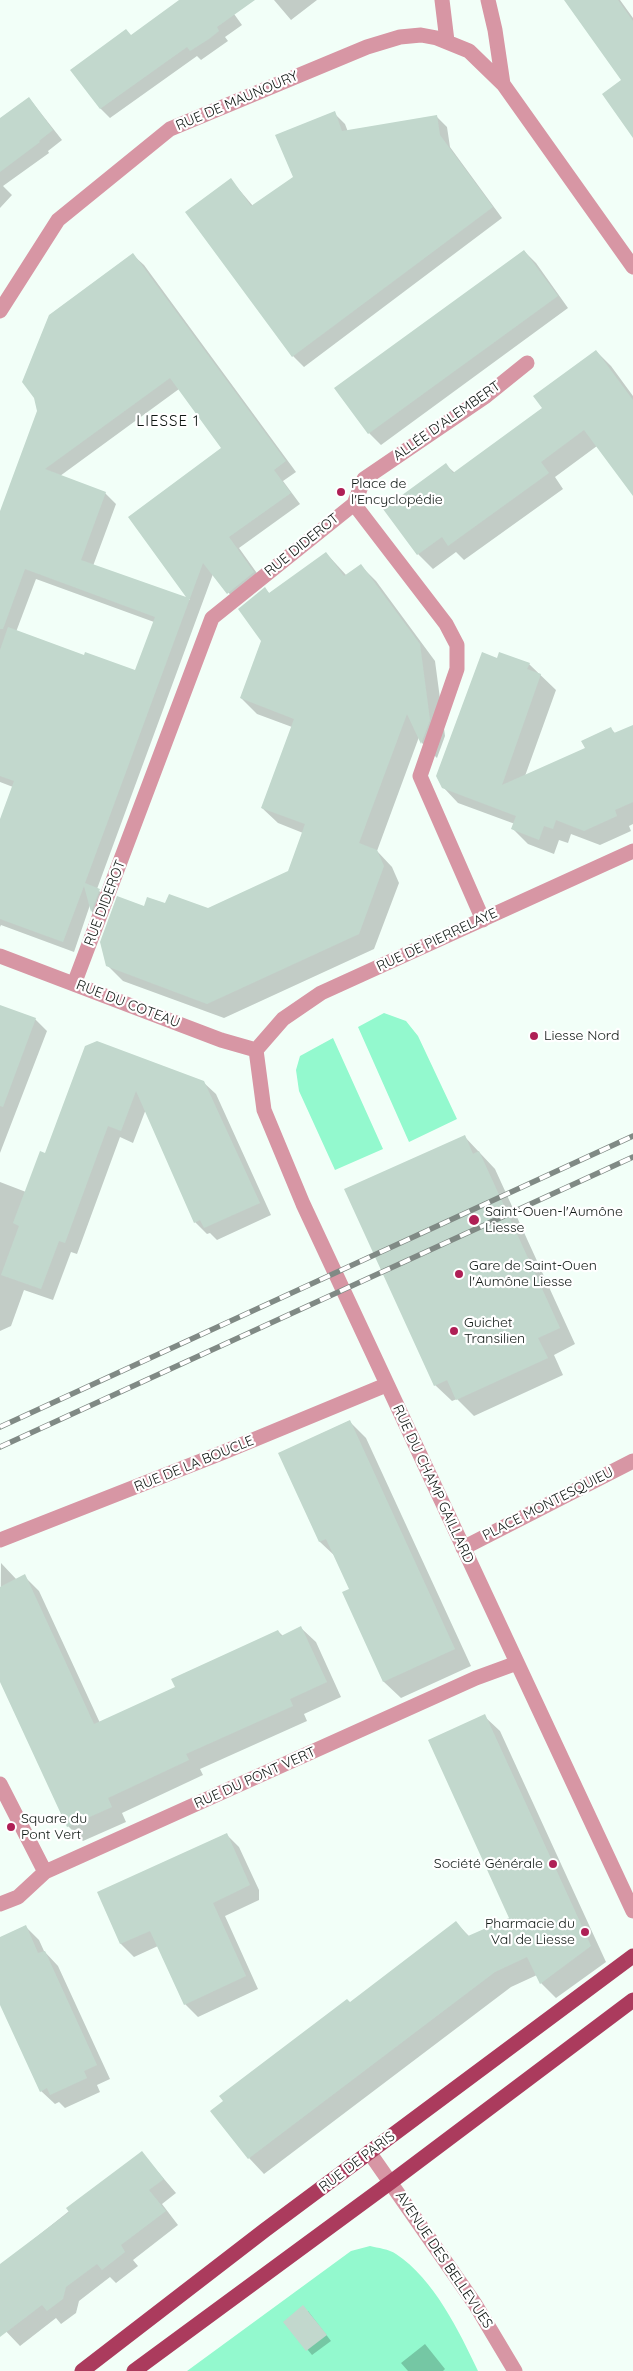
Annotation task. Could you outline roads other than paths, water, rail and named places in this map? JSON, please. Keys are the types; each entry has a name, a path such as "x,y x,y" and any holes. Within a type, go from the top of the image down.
{"main road":[{"name":"RUE DE PARIS","path":"82,2371 369,2152 633,1956"},
{"path":"134,2371 391,2182 633,2000"}],"street":[{"path":"442,0 447,41"},
{"path":"488,0 495,30 503,84"},
{"name":"RUE DE MAUNOURY","path":"0,311 58,220 170,129 367,47 411,35 447,41 469,51 503,84 633,267"},
{"name":"ALLÉE D'ALEMBERT","path":"354,504 364,479 486,396 527,363"},
{"name":"RUE DIDEROT","path":"74,984 212,618 354,504 446,624 458,645 457,669 420,776 483,920"},
{"name":"RUE DE PIERRELAYE","path":"256,1050 283,1019 321,994 633,851"},
{"name":"RUE DU COTEAU","path":"0,956 222,1040 256,1050"},
{"name":"RUE DU CHAMP GAILLARD","path":"256,1050 264,1110 303,1204 633,1911"},
{"name":"RUE DE LA BOUCLE","path":"0,1540 233,1449 383,1378"},
{"name":"PLACE MONTESQUIEU","path":"463,1548 633,1461"},
{"name":"RUE DU PONT VERT","path":"0,1904 18,1897 45,1872 476,1678 517,1663"},
{"path":"0,1784 45,1872"},
{"name":"AVENUE DES BELLEVUES","path":"369,2152 475,2304 515,2371"}],"railway":[{"path":"0,1427 633,1136"},
{"path":"0,1447 633,1157"}],"place":[{"name":"Place de l'Encyclopédie","path":"341,492"},
{"name":"Liesse Nord","path":"534,1036"},
{"name":"Saint-Ouen-l'Aumône Liesse","path":"474,1220"},
{"name":"Gare de Saint-Ouen l'Aumône Liesse","path":"459,1274"},
{"name":"Guichet Transilien","path":"454,1331"},
{"name":"Square du Pont Vert","path":"11,1827"},
{"name":"Société Générale","path":"553,1864"},
{"name":"Pharmacie du Val de Liesse","path":"585,1932"}],"district":[{"name":"LIESSE 1","path":"168,421"}]}
